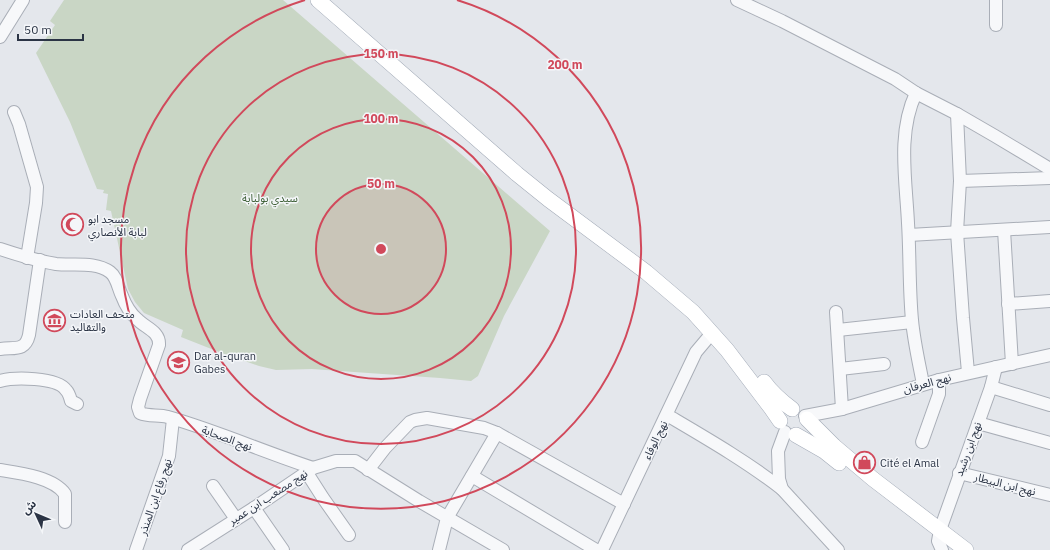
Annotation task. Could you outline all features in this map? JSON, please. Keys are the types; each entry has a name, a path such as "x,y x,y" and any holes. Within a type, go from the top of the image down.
{"main road":[{"path":"318,0 517,174 627,258 693,312 712,333 768,403 787,430 824,451 940,540 966,550"},
{"path":"334,0 518,164 696,302 726,334 770,391 778,399 801,415 951,550"},
{"path":"788,410 801,415 806,428 803,431 787,430 782,414 788,410"}],"street":[{"path":"736,0 782,21 895,79 916,93 957,114 1050,170"},
{"path":"996,0 996,25"},
{"path":"0,37 19,3"},
{"path":"916,93 910,105 904,147 912,322 923,384"},
{"path":"14,112 19,124 37,187 36,203 27,258"},
{"path":"957,114 960,181 958,232 968,372"},
{"path":"960,181 1050,178"},
{"path":"909,235 1050,227"},
{"path":"1004,230 1012,364"},
{"path":"0,249 27,258 40,260 29,335 26,344 18,348 0,349"},
{"name":"نهج الصحابة","path":"40,260 55,264 83,264 101,268 110,272 116,279 121,295 137,320 157,336 159,345 140,399 138,407 140,413 167,416 310,470"},
{"path":"1008,304 1050,301"},
{"path":"836,312 842,409"},
{"path":"838,330 912,322"},
{"name":"نهج الوفاء","path":"602,550 696,352 712,333"},
{"name":"نهج العرفان","path":"801,415 842,409 968,372 996,368 1050,355"},
{"path":"840,369 884,364"},
{"name":"نهج ابن رشيد","path":"940,540 959,474 992,387 996,368"},
{"path":"0,381 23,378 45,380 56,383 66,389 71,401 78,404"},
{"path":"922,442 939,394 939,380"},
{"path":"992,387 1050,405"},
{"path":"667,415 763,474 782,489 838,550"},
{"path":"503,550 368,470 385,448 410,422 427,418 484,428 497,433 624,504"},
{"name":"نهج رفاع ابن المنذر","path":"136,550 169,456 173,419"},
{"path":"978,423 1050,443"},
{"path":"782,489 778,479 778,451 787,430"},
{"path":"439,550 448,518 497,433"},
{"name":"نهج مصعب ابن عمير","path":"188,550 310,470 336,461 355,461 368,470"},
{"path":"0,470 28,475 57,485 64,494 64,522"},
{"path":"310,470 323,498 349,534"},
{"name":"نهج ابن البيطار","path":"959,474 1050,495"},
{"path":"472,476 596,550"},
{"path":"213,486 236,519"},
{"path":"254,508 283,550"}],"green space":[{"name":"سيدي بولبابة","path":"64,0 283,0 550,231 504,316 478,376 471,381 312,369 276,370 259,366 181,337 183,330 144,313 135,302 128,289 111,211 106,210 108,194 103,193 104,190 97,189 70,122 36,53 55,25 50,21"}],"place":[{"name":"مسجد ابو لبابة الأنصاري","path":"73,225"},
{"name":"متحف العادات والتقاليد","path":"55,320"},
{"name":"Dar al-quran Gabes","path":"179,362"},
{"name":"Cité el Amal","path":"864,463"}]}
